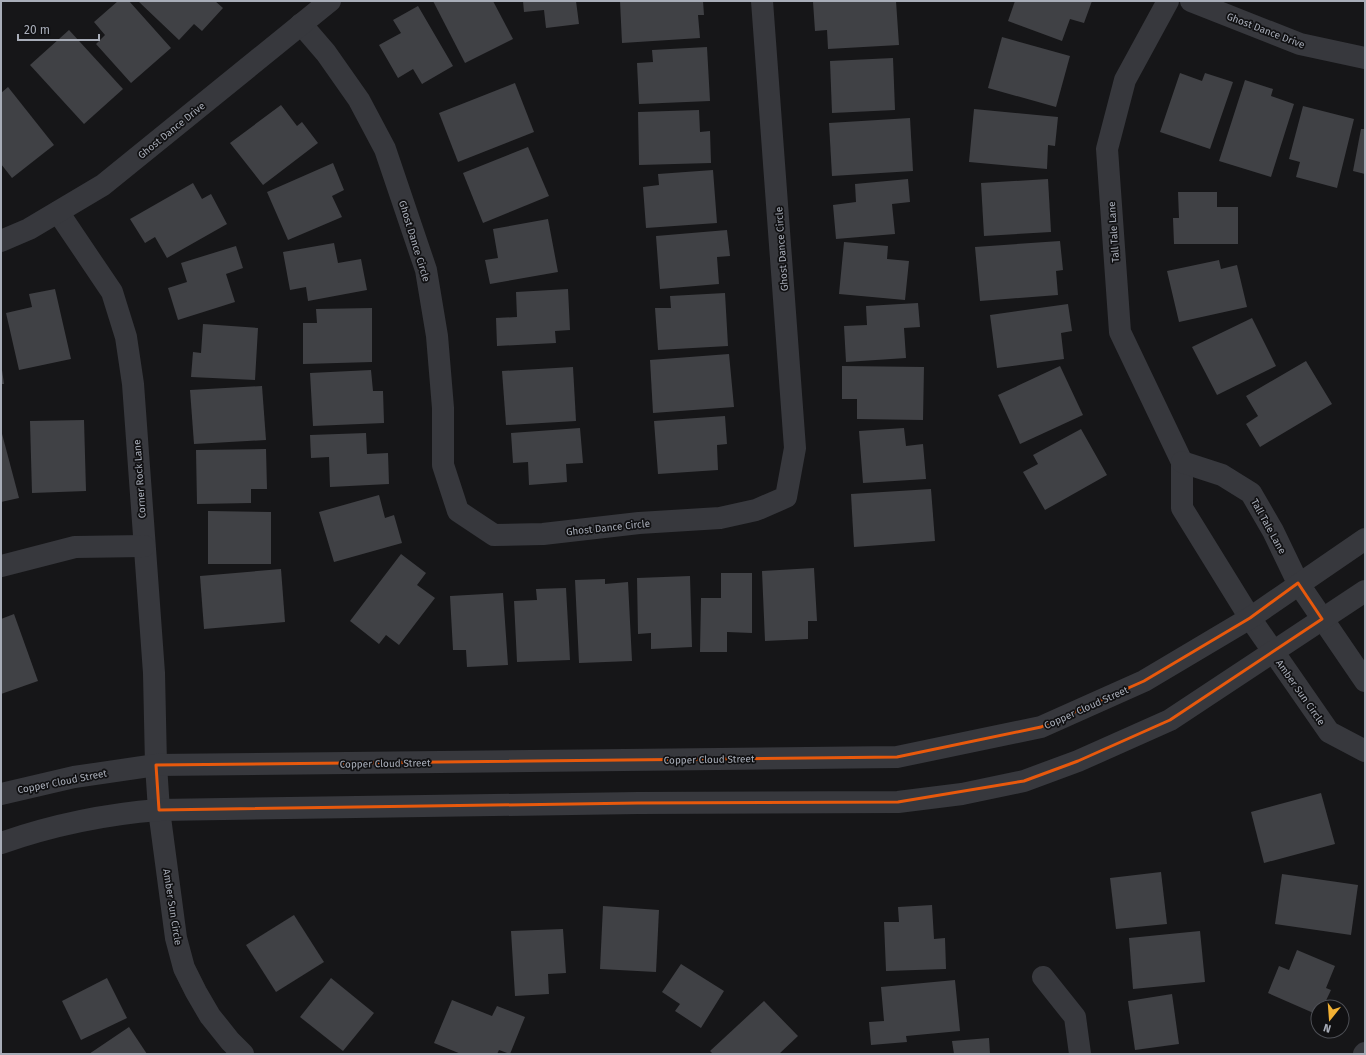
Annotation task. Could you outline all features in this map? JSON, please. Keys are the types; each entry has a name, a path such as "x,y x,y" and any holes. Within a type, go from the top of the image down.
{"street":[{"name":"Ghost Dance Drive","path":"1,241 29,229 103,185 330,1"},
{"name":"Ghost Dance Circle","path":"301,24 326,52 359,100 385,149 426,270 437,336 443,408 443,465 458,511 494,535 543,534 639,523 720,518 756,510 786,497 795,448 762,1"},
{"name":"Tall Tale Lane","path":"1168,1 1125,80 1108,149 1120,332 1182,462 1182,508 1250,618"},
{"name":"Ghost Dance Drive","path":"1191,1 1300,44 1365,58"},
{"name":"Corner Rock Lane","path":"58,212 112,292 126,337 133,384 154,673 156,765"},
{"name":"Tall Tale Lane","path":"1182,462 1222,474 1251,493 1273,531 1298,583"},
{"name":"Copper Cloud Street","path":"1,794 74,777 156,765 897,757 1041,727 1144,681 1250,618 1298,583 1365,539"},
{"path":"1,566 75,548 144,546"},
{"path":"1298,583 1365,681"},
{"path":"1,843 29,834 117,815 159,810 638,803 898,802 962,794 1024,782 1078,761 1162,723 1273,652 1365,590"},
{"name":"Amber Sun Circle","path":"1250,618 1329,732 1365,751"},
{"name":"Amber Sun Circle","path":"156,765 159,810 176,938 184,968 210,1016 230,1041 243,1054"},
{"path":"1043,977 1075,1017 1080,1054"}],"highlighted area":[{"path":"1298,583 1322,619 1170,720 1078,761 1024,781 898,802 638,803 159,810 156,765 897,757 1041,727 1144,681 1250,618"}],"building":[{"path":"118,1 129,1 171,48 131,83 96,44 105,35 94,22"},
{"path":"138,1 215,1 223,8 202,31 194,24 179,40"},
{"path":"433,1 493,1 513,39 465,63"},
{"path":"523,1 576,1 579,24 546,28 544,10 524,12"},
{"path":"620,1 703,1 704,15 698,15 700,38 622,43"},
{"path":"896,1 899,45 828,49 827,30 815,31 813,2"},
{"path":"1015,1 1092,1 1084,23 1070,19 1062,41 1008,21"},
{"path":"418,6 453,66 422,84 413,69 398,78 379,45 401,33 393,20"},
{"path":"69,30 123,89 84,124 30,65"},
{"path":"1002,37 1070,56 1056,107 988,88"},
{"path":"707,47 710,101 639,104 637,63 653,62 652,50"},
{"path":"893,58 895,110 832,113 830,61"},
{"path":"1180,73 1202,81 1205,73 1233,82 1210,149 1160,132"},
{"path":"1245,80 1273,89 1271,96 1294,104 1271,177 1219,161"},
{"path":"515,83 534,132 458,162 439,113"},
{"path":"8,87 54,145 12,178 1,164 1,93"},
{"path":"281,105 297,126 302,122 318,143 263,185 230,143"},
{"path":"1303,106 1354,119 1337,188 1296,177 1300,162 1289,159"},
{"path":"974,109 1058,117 1055,146 1048,145 1047,169 969,162"},
{"path":"699,110 700,132 710,131 711,163 639,165 638,112"},
{"path":"910,118 913,171 832,176 829,123"},
{"path":"1361,129 1365,129 1365,174 1353,171"},
{"path":"528,147 549,196 483,223 463,173"},
{"path":"333,163 344,190 332,196 342,217 288,240 267,192"},
{"path":"713,170 717,223 646,228 643,187 659,185 658,174"},
{"path":"908,179 910,202 892,204 895,234 836,239 833,205 856,202 855,184"},
{"path":"1048,179 1051,232 984,236 981,183"},
{"path":"193,183 202,199 211,194 227,224 167,258 155,237 145,243 130,219"},
{"path":"1178,192 1217,192 1217,207 1238,207 1238,244 1174,244 1173,218 1179,218"},
{"path":"548,219 558,272 490,284 485,260 498,258 493,229"},
{"path":"727,230 730,256 717,257 719,284 660,289 656,236"},
{"path":"1060,241 1063,270 1056,271 1058,295 980,301 975,247"},
{"path":"844,242 888,246 887,259 909,261 905,300 839,294"},
{"path":"334,243 338,263 361,259 367,290 308,301 306,287 290,290 283,252"},
{"path":"236,246 243,268 226,274 235,302 178,320 168,288 187,282 181,263"},
{"path":"1219,260 1221,269 1237,265 1247,307 1179,322 1167,271"},
{"path":"55,289 71,359 19,370 6,313 32,307 29,294"},
{"path":"568,289 570,330 555,331 556,343 497,346 496,318 517,317 516,292"},
{"path":"725,293 728,346 658,350 655,308 671,308 670,296"},
{"path":"918,303 920,327 904,328 906,358 846,362 844,326 867,325 866,306"},
{"path":"1068,304 1072,331 1061,333 1064,359 997,368 990,315"},
{"path":"372,308 372,362 303,364 303,323 317,323 316,309"},
{"path":"1252,318 1276,366 1217,395 1192,347"},
{"path":"203,324 258,328 255,380 191,377 193,352 201,353"},
{"path":"729,354 734,407 653,413 650,360"},
{"path":"1306,361 1332,404 1260,447 1246,424 1258,416 1246,396"},
{"path":"1,363 4,384 1,384"},
{"path":"842,366 924,367 923,420 857,419 857,399 842,399"},
{"path":"1060,366 1083,415 1020,444 998,395"},
{"path":"573,367 576,421 506,425 502,371"},
{"path":"371,370 373,391 383,391 384,423 313,426 310,373"},
{"path":"262,386 266,440 194,444 190,390"},
{"path":"725,416 727,444 717,445 718,470 658,474 654,421"},
{"path":"84,420 86,491 32,493 30,421"},
{"path":"580,428 583,463 566,464 567,482 529,485 528,462 513,463 511,433"},
{"path":"904,428 906,446 923,444 926,479 863,483 859,431"},
{"path":"1081,429 1107,475 1045,510 1023,472 1038,464 1033,455"},
{"path":"1,430 19,498 1,502"},
{"path":"366,433 367,454 388,453 389,484 330,487 329,457 311,458 310,435"},
{"path":"266,449 267,489 251,489 251,503 197,504 196,450"},
{"path":"931,489 935,541 854,547 851,494"},
{"path":"379,495 385,518 394,515 402,543 334,562 319,512"},
{"path":"208,511 271,512 271,564 208,564"},
{"path":"401,554 426,573 417,585 435,598 399,645 386,635 379,644 350,621"},
{"path":"814,568 817,621 808,621 808,639 765,641 762,571"},
{"path":"281,569 285,622 204,629 200,576"},
{"path":"721,573 752,573 752,633 727,632 727,652 700,652 701,598 721,598"},
{"path":"690,576 692,647 651,649 651,633 638,634 637,578"},
{"path":"605,579 605,584 628,582 632,661 579,663 575,580"},
{"path":"566,588 570,660 517,662 514,601 537,600 536,589"},
{"path":"503,593 508,665 467,667 466,650 453,650 450,596"},
{"path":"14,614 38,681 1,694 1,619"},
{"path":"1321,793 1335,844 1264,863 1251,812"},
{"path":"1161,872 1167,924 1116,929 1110,878"},
{"path":"1282,874 1358,885 1351,935 1275,924"},
{"path":"932,905 934,939 945,938 946,969 886,971 884,922 899,922 898,907"},
{"path":"603,906 659,910 656,972 600,969"},
{"path":"294,915 324,962 276,992 246,945"},
{"path":"563,929 566,973 548,974 549,994 515,996 511,931"},
{"path":"1200,931 1205,982 1133,989 1129,938"},
{"path":"1297,950 1335,966 1326,988 1331,990 1327,999 1310,999 1310,1011 1268,993 1279,966 1289,970"},
{"path":"681,964 724,991 701,1028 675,1011 680,1004 662,992"},
{"path":"107,978 127,1018 81,1040 62,1001"},
{"path":"331,978 374,1013 343,1051 300,1017"},
{"path":"955,980 960,1031 906,1036 907,1042 871,1045 869,1022 884,1021 881,987"},
{"path":"1172,994 1179,1044 1135,1050 1128,1001"},
{"path":"452,1000 492,1016 497,1006 525,1017 510,1054 499,1050 497,1054 461,1054 434,1043"},
{"path":"764,1001 798,1036 779,1054 713,1054 710,1051"},
{"path":"129,1027 147,1054 89,1054"},
{"path":"989,1038 990,1054 954,1054 952,1041"}]}
